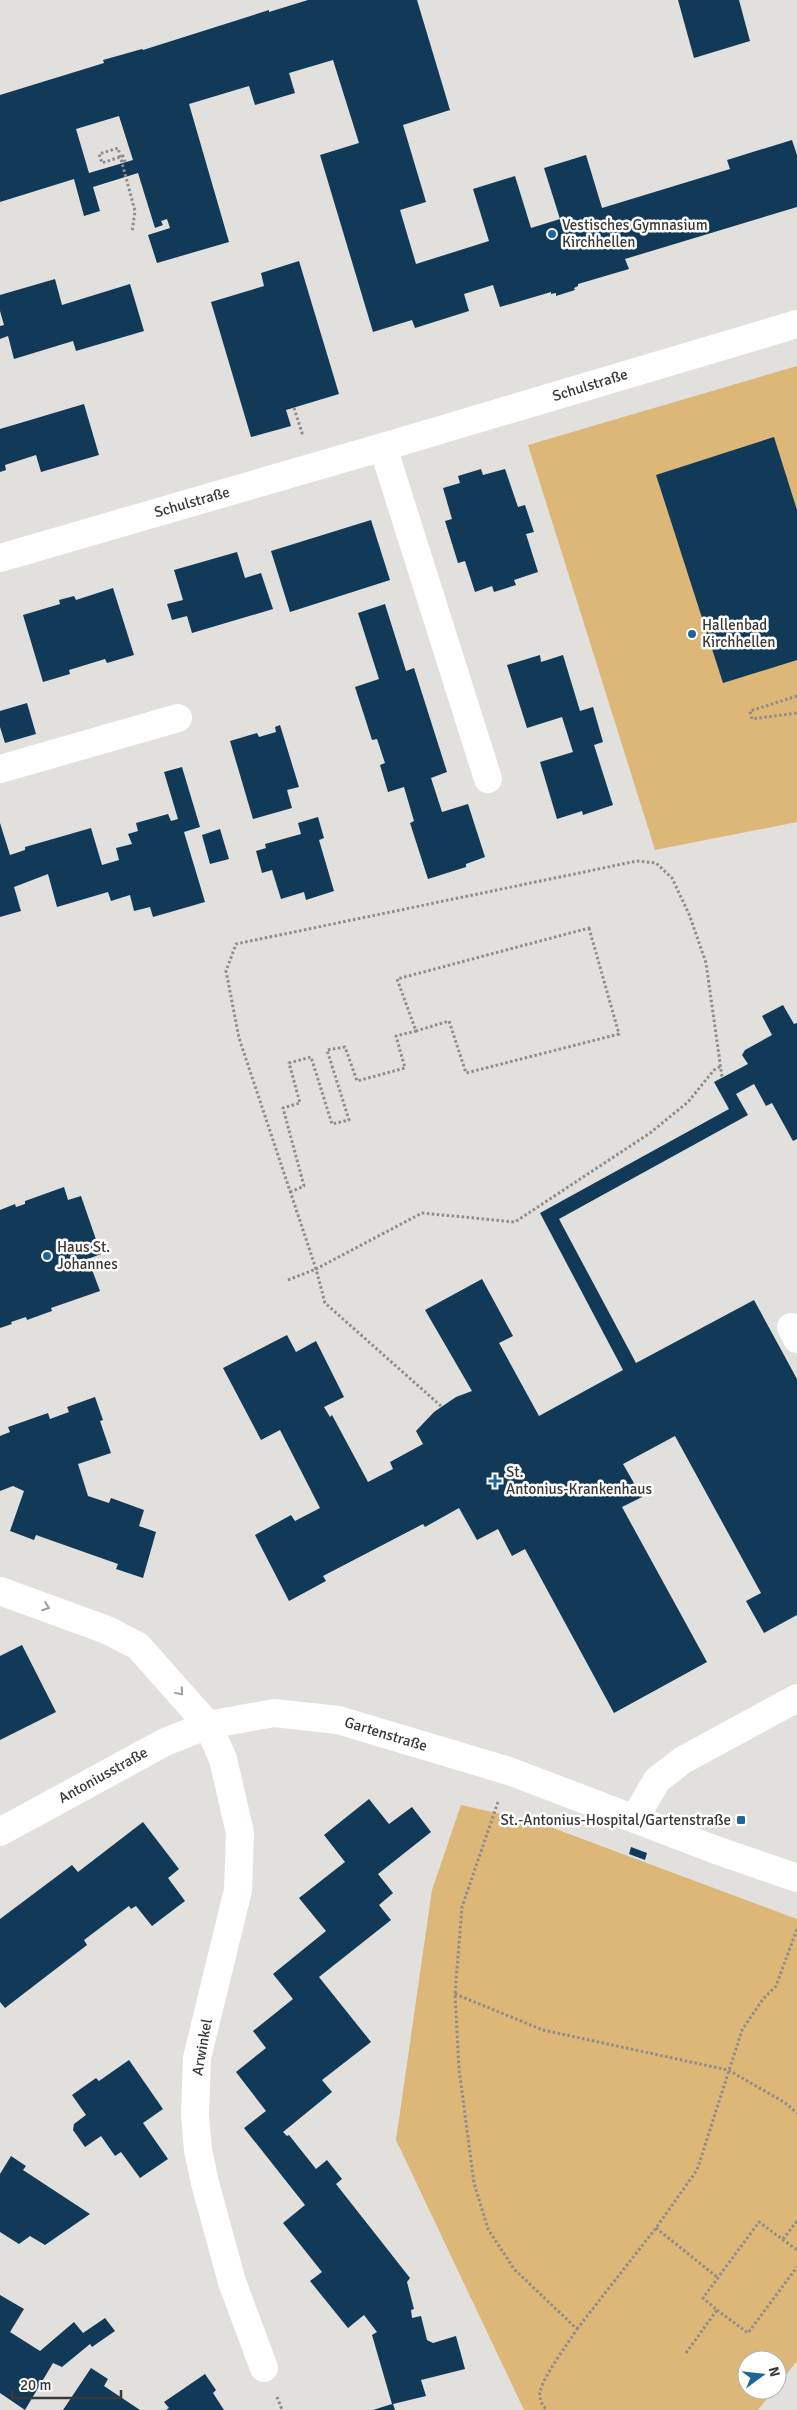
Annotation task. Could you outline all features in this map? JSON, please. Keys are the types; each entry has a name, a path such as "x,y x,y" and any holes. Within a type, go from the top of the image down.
{"street":[{"name":"Schulstraße","path":"0,558 797,324"},
{"path":"383,447 488,779"},
{"path":"0,769 178,718"},
{"path":"0,1591 107,1630 132,1642 154,1662 208,1724"},
{"path":"635,1818 656,1780 676,1765 797,1698"},
{"name":"Gartenstraße","path":"208,1724 274,1713 338,1720 509,1771 797,1878"},
{"name":"Antoniusstraße","path":"0,1832 165,1742 208,1724"},
{"name":"Arwinkel","path":"208,1724 223,1759 240,1832 238,1890 197,2058 195,2114 197,2141 205,2183 232,2282 264,2368"}],"path":[{"path":"125,162 123,156 102,163 99,154 118,148 135,211 132,232"},
{"path":"797,696 750,711 752,719 797,713"},
{"path":"442,1406 325,1303 316,1269 239,1038 226,971 236,944 637,861 656,863 672,878 689,914 706,963 722,1077"},
{"path":"290,1192 304,1186 283,1108 300,1103 289,1063 311,1057 332,1124 349,1120 327,1050 345,1047 357,1081 406,1068 396,1036 416,1031 449,1021 466,1073 619,1034 589,928 397,979 416,1031"},
{"path":"288,1280 316,1269 422,1213 515,1222 650,1133 688,1102 714,1070 720,1066"},
{"path":"509,1771 462,1907 455,1994 459,2069 474,2184 488,2228 514,2269 577,2330"},
{"path":"546,2410 543,2407 540,2393 551,2370 577,2330 656,2228 696,2170 711,2132 728,2070 742,2030 763,1998 776,1986 797,1929"},
{"path":"455,1994 543,2030 728,2070 784,2102 797,2113"},
{"path":"783,2239 797,2221"},
{"path":"797,2250 759,2222 702,2298 748,2333 797,2267"},
{"path":"656,2228 717,2277"},
{"path":"686,2353 717,2310"}],"shaded area":[{"name":"Hallenbad Kirchhellen","path":"797,366 797,822 655,850 528,445"},
{"path":"461,1805 537,1822 797,1919 797,2361 787,2374 787,2350 737,2350 737,2400 766,2400 758,2410 524,2410 396,2140 432,1890"}],"building":[{"path":"308,0 417,0 450,110 403,125 426,202 400,210 416,264 489,241 473,189 515,176 531,228 560,219 544,168 586,155 602,208 730,169 727,160 792,140 797,155 797,207 625,259 629,269 578,284 574,288 575,290 556,296 556,293 551,294 551,292 500,307 493,285 464,294 469,311 415,328 412,320 373,332 320,155 359,143 333,60 289,73 295,93 255,105 249,86 189,104 229,242 157,263 148,235 170,228 167,219 161,221 163,225 155,228 138,173 93,187 100,211 84,216 74,179 0,202 0,95 104,63 103,60 143,50 269,10 269,12","holes":["119,116 133,160 89,173 76,129"]},
{"path":"678,0 739,0 750,41 694,58"},
{"path":"299,261 339,394 286,410 291,426 251,437 211,302 264,286 261,273"},
{"path":"55,279 62,305 130,284 144,331 76,351 73,341 14,359 8,336 0,339 0,326 4,325 0,311 0,295"},
{"path":"84,404 99,455 41,472 36,455 5,465 6,470 0,472 0,429"},
{"path":"774,437 797,510 797,660 723,683 656,475"},
{"path":"481,469 483,475 505,469 518,507 525,505 534,532 526,534 538,572 514,580 516,585 494,592 492,586 475,592 465,561 458,563 445,521 452,519 443,488 460,483 458,476"},
{"path":"371,520 390,580 290,612 271,551"},
{"path":"237,552 245,578 261,573 273,609 192,633 187,616 172,620 167,604 183,600 174,570"},
{"path":"113,588 134,655 107,663 105,659 69,670 70,674 43,682 23,615 60,604 59,600 74,596 76,600"},
{"path":"385,604 406,671 414,668 447,772 431,778 442,812 468,804 485,857 466,864 466,867 428,879 410,823 414,821 404,787 388,792 380,765 385,763 377,739 372,740 355,687 379,679 358,613"},
{"path":"540,655 541,662 563,655 580,711 593,707 603,742 594,745 613,805 583,815 582,811 557,819 540,762 573,752 562,717 527,728 507,665"},
{"path":"27,703 36,734 5,743 0,727 0,711"},
{"path":"280,725 299,787 287,790 292,808 253,819 230,741 257,733 259,737 276,732 275,727"},
{"path":"182,767 200,827 184,832 205,902 153,917 150,907 134,911 130,895 111,901 108,892 57,907 48,874 14,887 21,911 0,917 0,823 10,855 25,850 25,847 91,828 102,865 119,860 116,848 132,844 128,834 138,831 136,823 168,814 171,821 178,819 164,772"},
{"path":"318,817 324,838 319,840 334,891 306,900 304,892 281,899 272,870 262,873 256,851 266,848 265,844 301,834 298,823"},
{"path":"220,829 229,859 210,864 202,835"},
{"path":"783,1005 794,1024 797,1023 797,1139 793,1141 772,1103 766,1106 754,1084 736,1094 748,1115 559,1219 636,1363 754,1300 797,1379 797,1615 764,1633 746,1601 761,1593 675,1436 623,1464 642,1497 622,1507 707,1662 614,1713 525,1549 512,1556 498,1529 477,1540 459,1508 425,1527 423,1524 323,1576 326,1581 289,1601 255,1535 291,1515 295,1521 320,1508 280,1430 261,1440 223,1368 287,1335 296,1352 316,1341 344,1397 324,1407 330,1417 332,1415 368,1482 393,1469 390,1462 423,1444 416,1431 434,1412 456,1397 472,1391 425,1310 482,1279 513,1336 499,1343 539,1416 623,1370 540,1213 729,1109 714,1082 748,1064 742,1055 745,1050 772,1035 762,1016"},
{"name":"Haus St. Johannes","path":"64,1187 68,1200 81,1196 101,1254 88,1259 100,1291 51,1308 52,1311 27,1320 26,1317 0,1328 0,1210 15,1204 16,1207 25,1204 25,1201"},
{"path":"95,1397 103,1420 100,1421 111,1453 78,1464 88,1496 109,1503 111,1498 144,1510 139,1526 156,1532 143,1578 116,1569 118,1564 36,1535 34,1540 10,1531 24,1491 13,1486 0,1491 0,1436 10,1432 8,1427 48,1413 50,1419 69,1412 67,1407"},
{"path":"22,1645 56,1712 0,1740 0,1656"},
{"path":"369,1799 389,1824 412,1807 431,1832 378,1874 393,1893 379,1905 391,1920 319,1977 371,2042 322,2080 332,2092 283,2132 287,2136 289,2135 316,2169 327,2160 342,2179 336,2184 410,2278 407,2282 414,2309 411,2310 412,2318 421,2316 427,2340 433,2343 456,2336 465,2369 421,2380 426,2396 393,2404 395,2410 373,2410 392,2404 372,2335 377,2332 364,2315 348,2328 310,2281 322,2272 283,2223 305,2205 244,2128 266,2111 236,2072 266,2048 253,2031 293,1999 273,1974 326,1931 299,1898 345,1862 324,1835"},
{"path":"143,1822 179,1869 168,1878 185,1901 152,1926 136,1906 131,1909 129,1906 84,1940 87,1945 5,2008 0,2002 0,1919 72,1865 78,1872"},
{"path":"631,1847 647,1853 645,1860 629,1854"},
{"path":"129,2060 163,2109 143,2123 168,2159 140,2178 121,2152 115,2156 101,2136 85,2147 73,2130 74,2124 86,2115 72,2095 96,2078 99,2081"},
{"path":"11,2156 26,2166 23,2170 90,2214 45,2245 30,2236 19,2244 0,2232 0,2174"},
{"path":"0,2295 24,2309 10,2332 40,2351 74,2322 83,2333 105,2318 115,2331 92,2347 90,2344 62,2367 53,2363 25,2410 0,2393"},
{"path":"91,2368 108,2379 104,2386 140,2410 63,2410"},
{"path":"205,2374 216,2390 213,2393 224,2410 166,2410 169,2408 164,2402"}],"place":[{"name":"Vestisches Gymnasium Kirchhellen","path":"552,234"},
{"name":"Hallenbad Kirchhellen","path":"692,634"},
{"name":"Haus St. Johannes","path":"47,1256"},
{"name":"St. Antonius-Krankenhaus","path":"495,1481"},
{"name":"St.-Antonius-Hospital/Gartenstraße","path":"741,1820"}]}
